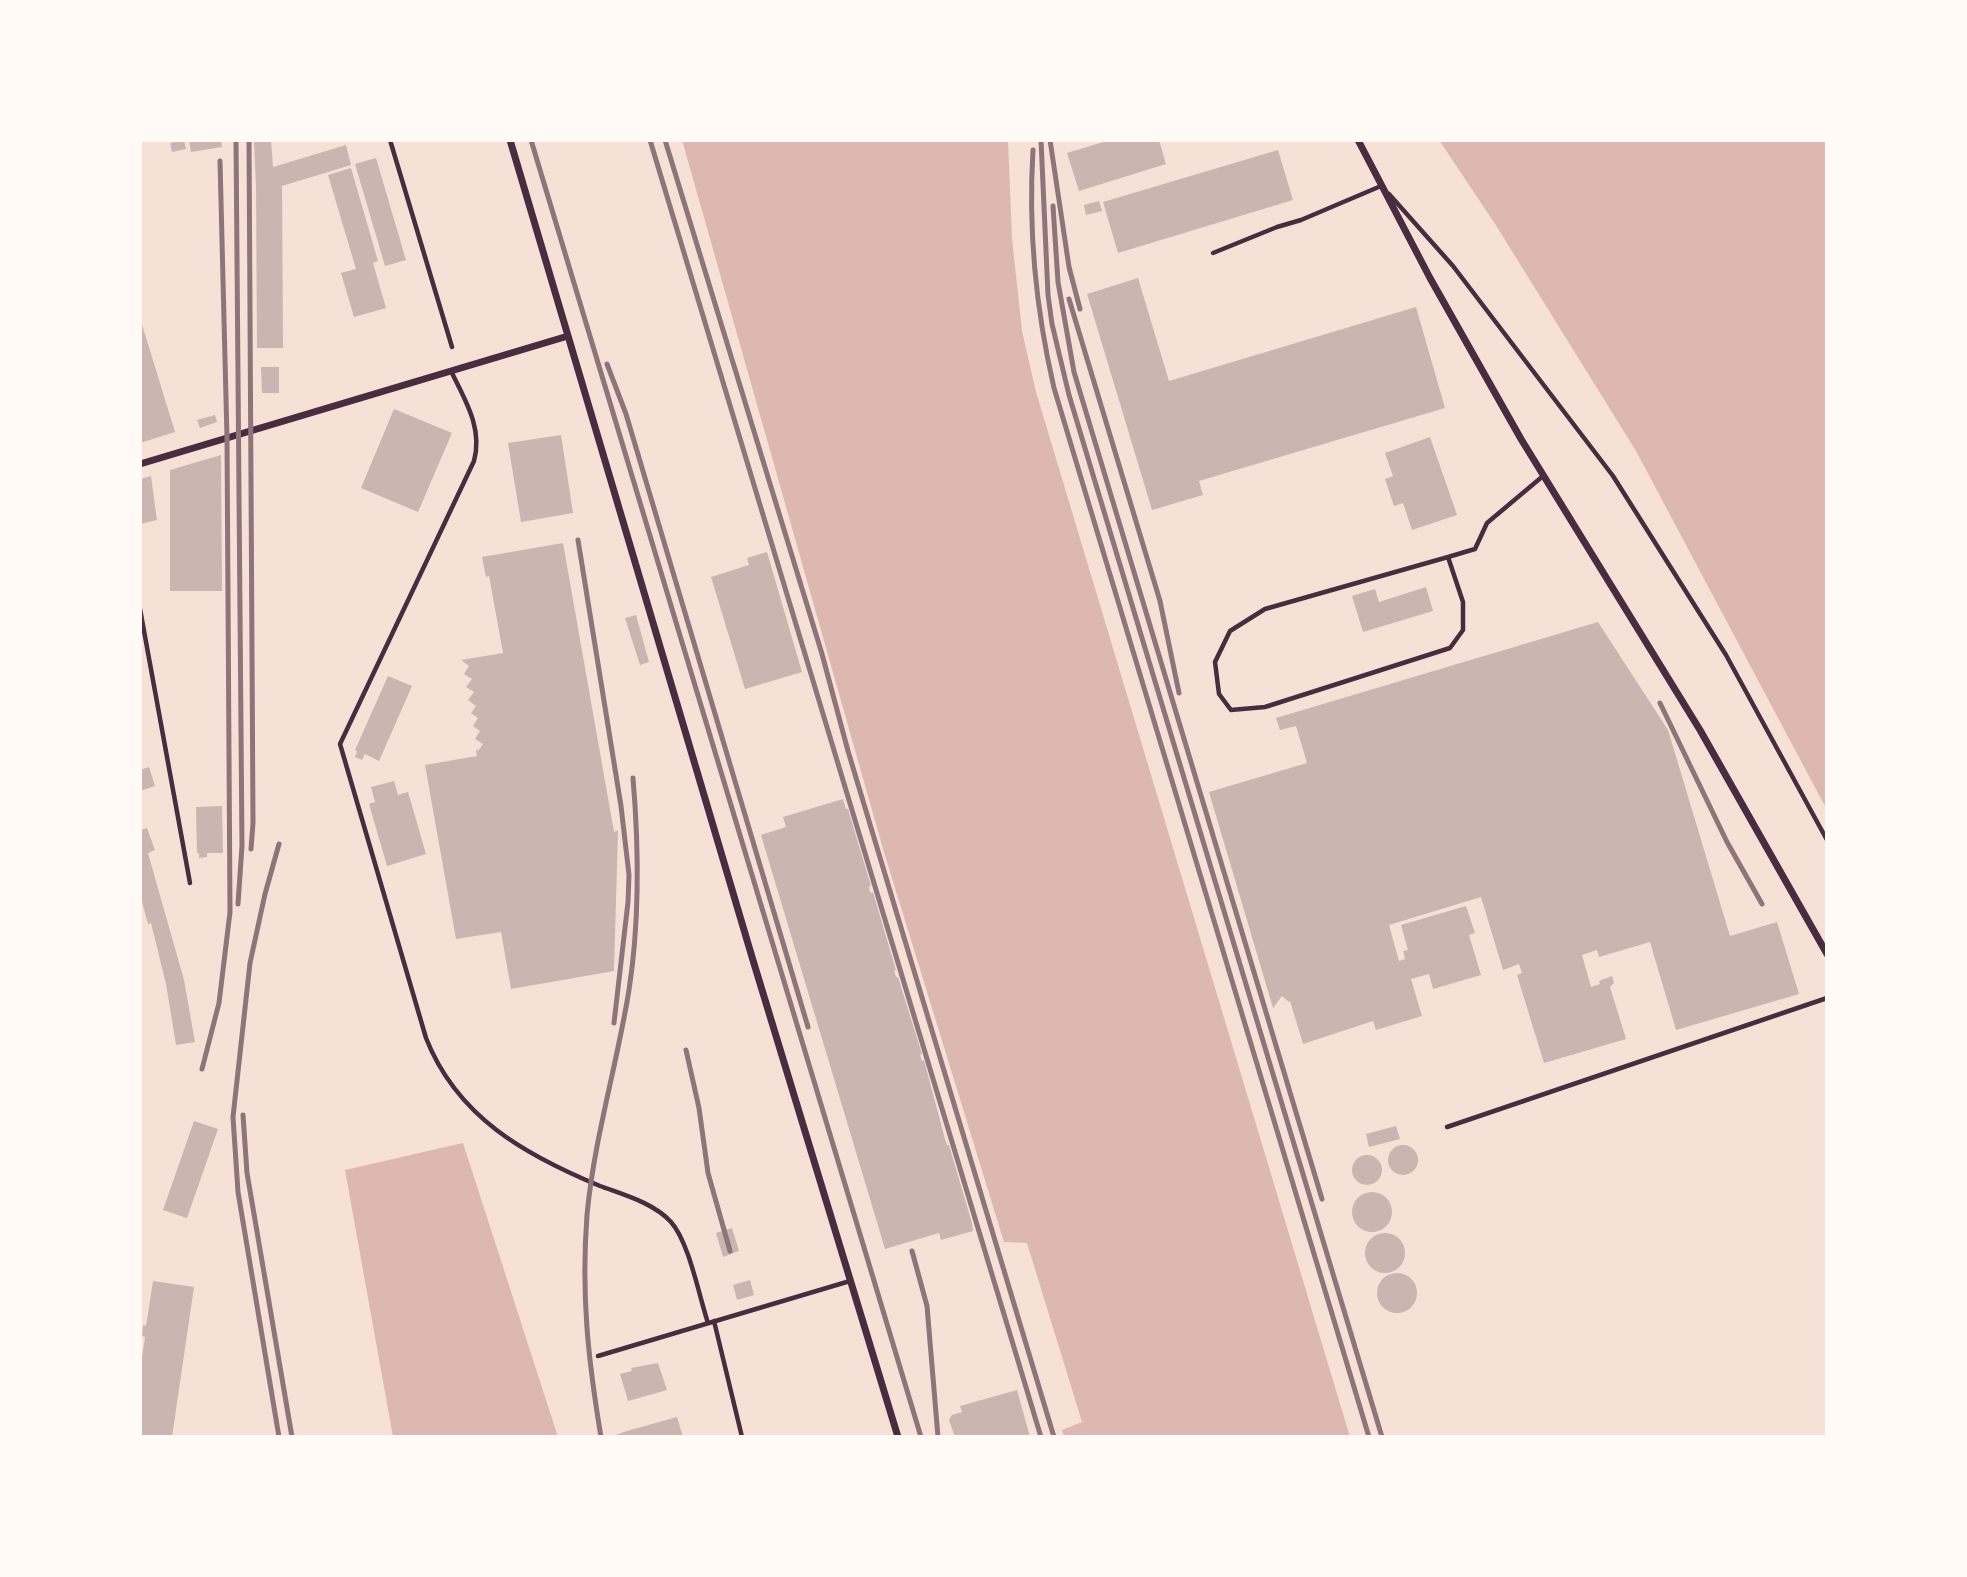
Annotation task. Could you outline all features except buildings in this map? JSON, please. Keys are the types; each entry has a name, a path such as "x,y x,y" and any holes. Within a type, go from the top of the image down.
{"street":[{"path":"510,140 898,1437"},
{"path":"1358,140 1430,278 1543,476 1700,730 1827,954"},
{"path":"140,464 568,336"}],"lane":[{"path":"390,140 452,347"},
{"path":"1213,253 1301,220 1381,185 1453,266 1613,476 1726,655 1827,839"},
{"path":"451,371 471,411 477,449 474,461 340,744 426,1038 443,1075 482,1120 520,1148 649,1206 669,1220 681,1236 711,1322 742,1437"},
{"path":"1448,557 1463,602 1463,630 1450,648 1265,707 1231,710 1219,694 1215,662 1230,631 1265,609 1475,549 1487,523 1543,476"},
{"path":"140,609 190,883"},
{"path":"1447,1126 1827,998"},
{"path":"598,1356 850,1281"}],"shaded area":[{"path":"682,140 1008,140 1012,238 1022,331 1036,392 1350,1437 1064,1437 1062,1430 1082,1422 1027,1243 1004,1242 883,849"},
{"path":"1439,140 1827,140 1827,810 1636,451 1497,227"},
{"path":"463,1143 558,1437 393,1437 345,1170"}],"railway":[{"path":"236,140 242,846 238,904"},
{"path":"249,140 251,849"},
{"path":"531,140 921,1437"},
{"path":"650,140 1041,1437"},
{"path":"665,140 822,654 848,751 1054,1437"},
{"path":"1041,140 1048,295 1069,395 1382,1437"},
{"path":"1050,140 1069,267 1080,309"},
{"path":"1033,150 1035,270 1042,329 1054,388 1369,1437"},
{"path":"202,1069 219,1003 230,912 227,438 220,161"},
{"path":"1053,206 1058,282 1074,372 1322,1199"},
{"path":"1069,299 1160,601 1179,693"},
{"path":"607,364 626,414 808,1027"},
{"path":"578,540 621,806 629,875 614,1023"},
{"path":"1660,703 1727,842 1762,904"},
{"path":"601,1437 587,1326 585,1244 590,1187 633,963 637,884 633,778"},
{"path":"279,844 250,963 233,1117 238,1192 279,1437"},
{"path":"686,1050 699,1108 708,1173 730,1251"},
{"path":"243,1115 247,1173 292,1437"},
{"path":"912,1251 927,1306 938,1437"}]}
